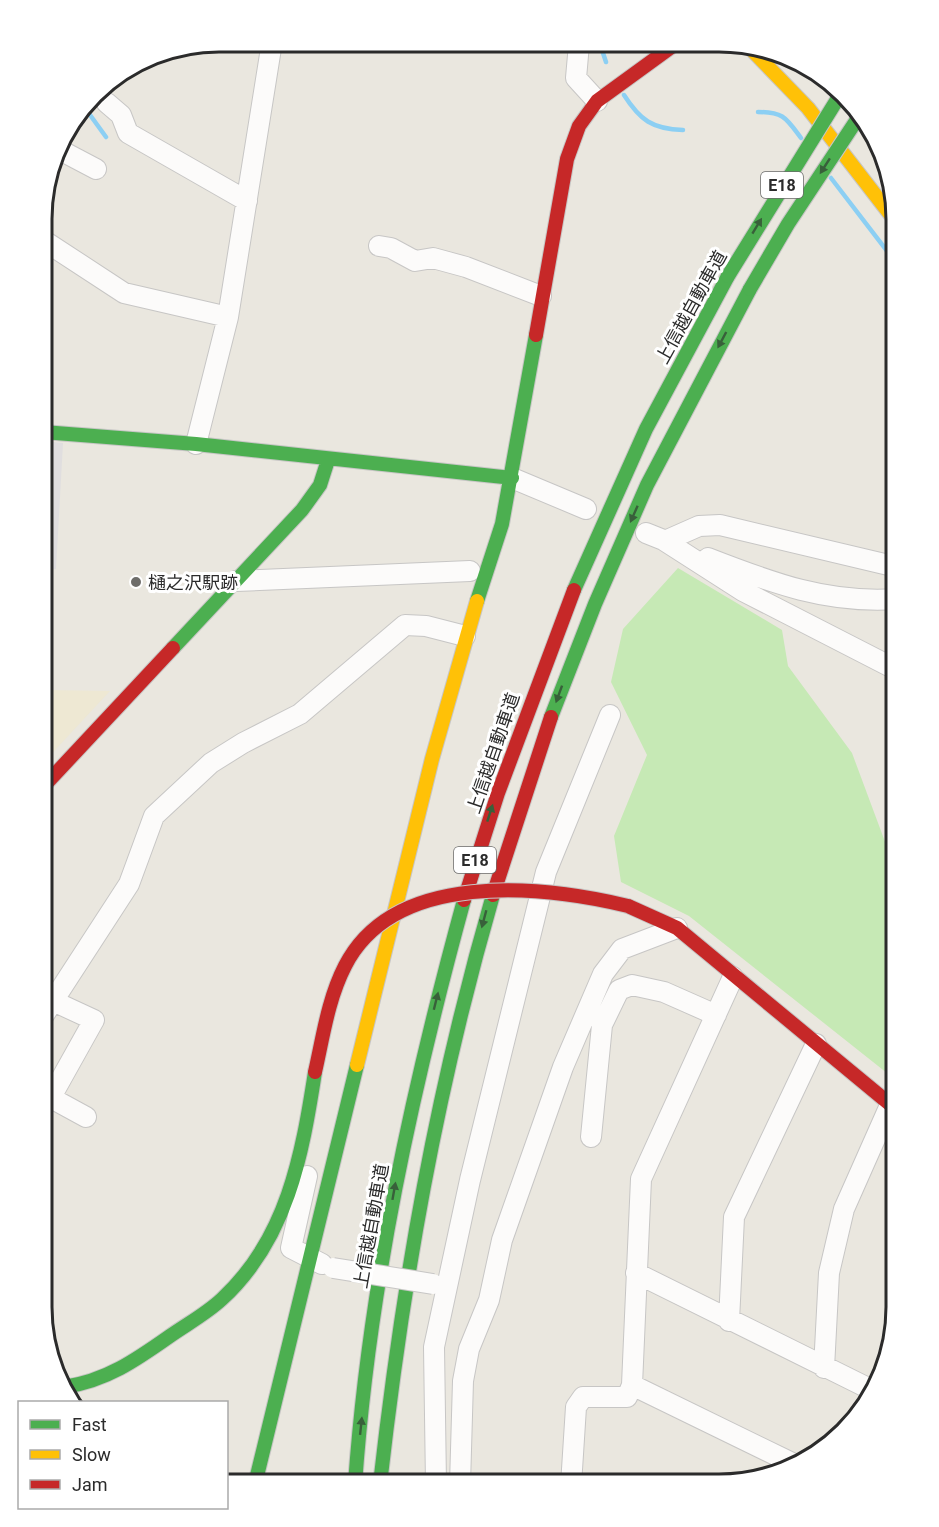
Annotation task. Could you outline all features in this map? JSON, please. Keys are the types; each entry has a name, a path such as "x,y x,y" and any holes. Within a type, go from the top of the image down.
{"main road":[{"path":"257,1474 308,1259 349,1108 427,781 465,636 502,524 567,159 579,126 597,100 664,52"},
{"path":"761,58 789,84 812,111 885,208"},
{"name":"上信越自動車道","path":"356,1474 380,1273 420,1068 469,880 539,676 622,478 672,378 728,276 837,100"},
{"name":"E18","path":"381,1474 404,1277 421,1180 447,1062 495,878 563,682 648,484 750,289 788,225 855,123"},
{"path":"52,433 196,444 512,478"},
{"path":"52,777 302,510 320,485 328,460"},
{"path":"72,1386 84,1385 127,1368 222,1299 259,1258 277,1230 304,1146 315,1072 330,1009 345,967 362,941 383,920 423,901 456,894 563,893 604,899 628,906 677,928 733,977 886,1100"}],"street":[{"path":"578,52 576,78 597,100"},
{"path":"196,444 228,317 270,53"},
{"path":"106,103 121,116 128,133 247,201"},
{"path":"66,153 96,169"},
{"path":"52,246 124,293 228,317"},
{"path":"380,246 391,248 415,261 433,258 466,267 541,296"},
{"path":"512,478 586,509"},
{"path":"665,541 699,526 720,525 886,564"},
{"path":"646,533 812,595 864,602 886,600"},
{"path":"665,541 742,591 886,664"},
{"path":"236,581 470,571"},
{"path":"52,1004 129,884 154,816 211,763 243,743 300,714 405,625 426,626 465,636"},
{"path":"436,1474 434,1347 439,1286 546,872 610,715"},
{"path":"460,1474 463,1381 469,1349 489,1299 502,1240 563,1067 603,974 622,949 677,928"},
{"path":"572,1474 576,1407 584,1397 627,1397 632,1385 641,1179 733,977"},
{"path":"591,1137 602,1025 619,990 632,985 663,992 716,1015"},
{"path":"52,1011 94,1020 52,1087"},
{"path":"729,1322 734,1217 816,1044"},
{"path":"52,1098 86,1117"},
{"path":"824,1368 829,1274 844,1209 886,1122"},
{"path":"304,1146 308,1173 291,1248 308,1259 333,1268 439,1286"},
{"path":"636,1273 729,1322 866,1387"},
{"path":"632,1385 787,1461"}],"shaded area":[{"path":"52,442 63,443 56,569 52,570"},
{"path":"52,690 110,691 52,753"}],"green space":[{"path":"678,568 782,630 788,666 852,753 886,844 886,1072 689,916 621,882 614,836 647,755 611,682 623,629"}],"waterway":[{"path":"603,52 606,62"},
{"path":"624,95 636,111 648,121 663,128 683,130"},
{"path":"758,112 774,113 784,118 801,138"},
{"path":"90,115 106,137"},
{"path":"831,178 886,250"}],"traffic: fast":[{"path":"728,276 837,100"},
{"path":"750,289 788,224 855,123"},
{"path":"574,590 646,429 728,276"},
{"path":"551,717 595,604 647,485 750,289"},
{"path":"477,601 502,524 536,335"},
{"path":"52,433 196,444 512,478"},
{"path":"173,648 302,510 320,485 328,460"},
{"path":"381,1474 399,1334 438,1114 493,895"},
{"path":"356,1474 371,1336 395,1189 427,1044 464,900"},
{"path":"257,1474 357,1065"},
{"path":"72,1385 107,1375 133,1361 210,1309 244,1275 262,1250 277,1223 288,1194 304,1134 315,1072"}],"traffic: slow":[{"path":"759,57 808,108 885,208"},
{"path":"357,1065 432,759 477,601"}],"traffic: jam":[{"path":"536,335 567,159 579,126 597,101 664,52"},
{"path":"464,900 498,793 574,590"},
{"path":"52,777 173,648"},
{"path":"493,895 551,717"},
{"path":"315,1072 330,1005 345,966 368,935 398,913 433,899 472,892 513,890 554,893 628,906"},
{"path":"628,906 677,928 886,1101"}],"place":[{"name":"樋之沢駅跡","path":"136,582"}]}
